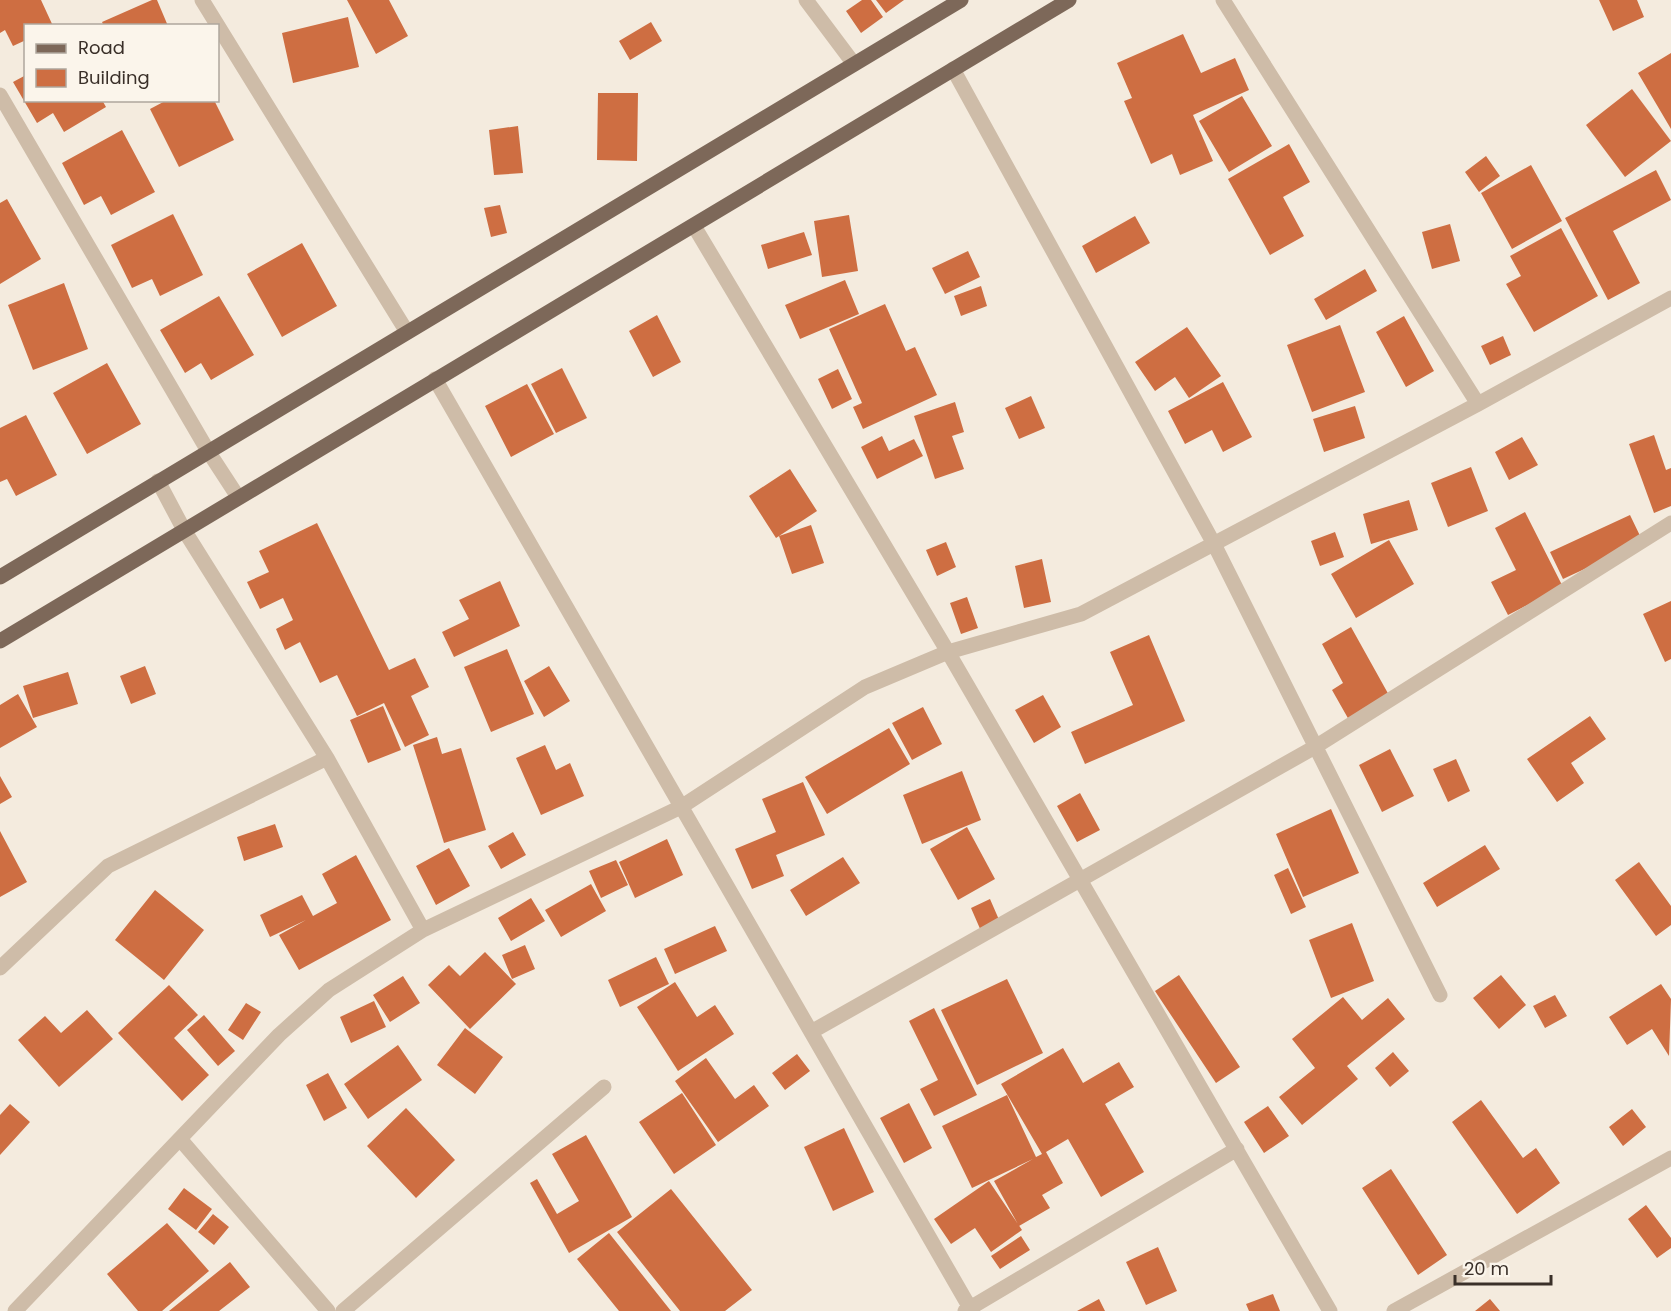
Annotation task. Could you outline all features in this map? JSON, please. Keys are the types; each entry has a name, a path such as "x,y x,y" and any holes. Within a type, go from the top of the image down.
{"main road":[{"path":"1,574 961,0"},
{"path":"0,641 1069,0"}],"street":[{"path":"202,0 217,24"},
{"path":"806,0 854,64"},
{"path":"1223,0 1478,404"},
{"path":"219,28 407,332"},
{"path":"953,69 1214,544 1440,995"},
{"path":"0,95 208,451 238,497"},
{"path":"694,226 948,652 1330,1311"},
{"path":"15,1311 279,1035 329,990 423,930 681,807 865,687 948,652 1081,614 1478,404 1671,298"},
{"path":"435,379 811,1032 968,1310 1237,1149"},
{"path":"158,481 184,530 327,758 423,930"},
{"path":"811,1032 1079,878 1316,747 1671,523"},
{"path":"0,968 108,866 327,758"},
{"path":"343,1311 604,1087"},
{"path":"180,1139 328,1311"},
{"path":"1394,1311 1671,1158"}],"building":[{"path":"0,0 41,0 52,24 24,24 24,41 13,46 5,30 0,33"},
{"path":"152,0 157,0 167,24 103,24 102,22"},
{"path":"347,0 389,0 408,36 376,54"},
{"path":"862,0 871,0 883,17 861,33 846,11"},
{"path":"876,0 904,0 886,13"},
{"path":"1599,0 1637,0 1644,17 1613,31"},
{"path":"348,17 359,67 293,83 282,33"},
{"path":"651,22 662,41 630,60 619,41"},
{"path":"1183,34 1201,73 1235,58 1249,90 1193,115 1213,161 1180,175 1172,154 1151,164 1124,101 1132,98 1117,63"},
{"path":"1671,53 1671,129 1638,73"},
{"path":"24,76 24,101 13,82"},
{"path":"1632,89 1671,141 1625,177 1586,125"},
{"path":"598,93 638,93 637,161 597,160"},
{"path":"1242,96 1272,146 1229,172 1199,121"},
{"path":"25,102 103,102 106,107 64,132 53,113 37,123"},
{"path":"163,102 215,102 234,140 179,167 150,109"},
{"path":"518,126 523,173 494,175 489,130"},
{"path":"122,130 155,192 111,215 101,196 84,205 62,163"},
{"path":"1289,144 1310,182 1283,197 1304,236 1270,255 1228,179"},
{"path":"1486,156 1500,176 1479,192 1465,172"},
{"path":"1531,165 1562,221 1512,249 1481,193"},
{"path":"1656,170 1671,200 1613,231 1640,283 1608,300 1565,218"},
{"path":"7,199 41,259 0,284 0,203"},
{"path":"500,205 507,233 491,237 484,208"},
{"path":"173,214 203,275 160,296 152,279 132,288 111,245"},
{"path":"849,215 858,271 822,277 814,221"},
{"path":"1135,216 1150,243 1096,273 1082,246"},
{"path":"1450,224 1460,261 1432,269 1422,232"},
{"path":"1561,228 1598,296 1534,332 1506,284 1521,276 1510,256"},
{"path":"804,232 812,255 768,269 761,245"},
{"path":"302,243 337,306 282,337 247,274"},
{"path":"968,251 980,277 945,294 932,268"},
{"path":"1365,269 1377,291 1326,320 1314,299"},
{"path":"845,280 859,314 800,339 785,305"},
{"path":"64,283 88,349 33,370 8,305"},
{"path":"981,286 987,306 961,316 954,296"},
{"path":"219,296 254,355 211,380 201,363 185,373 160,330"},
{"path":"885,304 906,351 915,347 937,395 863,429 853,407 862,403 829,329"},
{"path":"657,315 681,362 653,377 629,331"},
{"path":"1404,316 1434,371 1406,387 1376,332"},
{"path":"1340,325 1365,392 1312,412 1287,345"},
{"path":"1187,327 1221,376 1189,398 1175,377 1155,391 1135,362"},
{"path":"1503,336 1511,355 1490,365 1481,346"},
{"path":"107,363 141,424 87,454 53,393"},
{"path":"562,368 587,418 556,433 531,384"},
{"path":"838,369 852,399 832,409 818,379"},
{"path":"1223,382 1252,437 1223,452 1212,430 1185,444 1168,411"},
{"path":"527,384 554,434 511,457 485,406"},
{"path":"1031,396 1045,428 1019,439 1005,408"},
{"path":"955,402 964,432 952,436 964,469 935,479 914,416"},
{"path":"1355,406 1365,438 1324,452 1313,419"},
{"path":"26,415 57,475 16,496 7,479 0,482 0,428"},
{"path":"1654,435 1666,470 1671,468 1671,506 1654,513 1629,444"},
{"path":"882,436 889,451 914,439 923,456 877,479 861,447"},
{"path":"1522,437 1538,465 1509,480 1495,452"},
{"path":"1471,467 1488,511 1448,527 1431,483"},
{"path":"790,469 817,511 776,538 749,496"},
{"path":"1409,500 1418,530 1371,544 1363,514"},
{"path":"1525,512 1563,587 1508,615 1491,582 1516,570 1495,528"},
{"path":"1630,515 1643,542 1563,579 1550,552"},
{"path":"317,523 389,670 415,658 429,687 411,696 429,735 405,747 384,703 357,716 337,675 320,683 300,642 285,650 276,629 293,620 283,598 260,609 247,582 269,572 259,551"},
{"path":"811,525 824,563 792,574 779,536"},
{"path":"1335,532 1344,557 1320,566 1311,541"},
{"path":"1389,540 1414,584 1356,618 1331,574"},
{"path":"946,542 956,567 937,576 926,550"},
{"path":"1042,559 1051,602 1024,608 1015,566"},
{"path":"500,581 520,626 454,657 442,632 469,619 459,600"},
{"path":"967,597 978,628 961,634 950,603"},
{"path":"1671,601 1671,659 1665,662 1643,614"},
{"path":"1351,627 1390,697 1349,720 1332,690 1343,683 1322,644"},
{"path":"1149,635 1185,721 1085,764 1071,732 1133,705 1110,652"},
{"path":"507,649 534,714 491,732 464,667"},
{"path":"145,666 156,694 131,704 120,676"},
{"path":"549,666 570,701 544,717 524,681"},
{"path":"68,672 78,704 33,718 23,686"},
{"path":"18,694 37,727 0,748 0,705"},
{"path":"1043,695 1061,727 1034,743 1015,710"},
{"path":"383,706 401,750 368,763 350,720"},
{"path":"923,707 942,744 912,760 892,723"},
{"path":"1590,716 1606,739 1571,763 1584,783 1557,802 1527,759"},
{"path":"889,728 910,764 827,814 805,777"},
{"path":"437,737 442,754 461,748 486,830 444,843 413,745"},
{"path":"545,745 556,770 570,763 584,796 541,815 516,758"},
{"path":"1390,749 1414,796 1382,812 1359,765"},
{"path":"1456,759 1470,791 1448,802 1433,769"},
{"path":"962,771 981,820 922,844 903,795"},
{"path":"0,776 12,797 0,804"},
{"path":"803,782 825,835 776,855 784,876 752,889 735,849 776,832 762,799"},
{"path":"1080,793 1100,830 1077,842 1057,806"},
{"path":"1331,809 1359,873 1303,897 1276,834"},
{"path":"275,824 283,847 244,861 237,837"},
{"path":"967,827 995,879 958,900 930,849"},
{"path":"0,831 27,882 0,897"},
{"path":"513,832 526,855 501,869 488,846"},
{"path":"667,839 683,875 635,898 619,862"},
{"path":"1485,845 1500,869 1437,907 1423,883"},
{"path":"449,848 470,886 436,905 416,866"},
{"path":"356,855 391,920 299,970 279,935 306,920 270,937 260,915 302,895 313,916 337,903 322,874"},
{"path":"843,857 860,883 806,916 790,890"},
{"path":"616,860 628,885 601,898 589,871"},
{"path":"1639,862 1671,906 1671,925 1656,936 1615,880"},
{"path":"1288,868 1306,907 1291,914 1274,875"},
{"path":"591,884 606,911 561,937 545,910"},
{"path":"155,890 204,930 164,980 115,940"},
{"path":"531,898 545,921 511,941 498,918"},
{"path":"990,899 1000,922 981,931 971,908"},
{"path":"1352,923 1374,981 1331,998 1309,940"},
{"path":"715,926 727,951 675,974 664,949"},
{"path":"525,945 535,969 512,979 502,955"},
{"path":"485,952 516,984 470,1029 428,985 449,965 460,976"},
{"path":"656,957 669,984 620,1007 608,980"},
{"path":"1179,975 1240,1067 1216,1083 1155,991"},
{"path":"1501,975 1526,1005 1499,1029 1473,998"},
{"path":"403,976 420,1003 390,1022 373,995"},
{"path":"1007,979 1043,1053 977,1085 941,1010"},
{"path":"675,982 697,1017 715,1005 734,1034 678,1071 637,1007"},
{"path":"1661,984 1671,999 1669,1056 1652,1029 1627,1045 1609,1017"},
{"path":"169,985 198,1015 174,1038 209,1075 182,1101 118,1033"},
{"path":"1555,995 1567,1016 1545,1028 1533,1006"},
{"path":"1343,997 1362,1020 1388,998 1405,1019 1347,1066 1358,1079 1302,1125 1279,1097 1315,1068 1292,1039"},
{"path":"374,1001 386,1027 351,1043 340,1017"},
{"path":"246,1003 261,1012 243,1040 228,1030"},
{"path":"934,1008 977,1095 934,1116 920,1089 938,1080 909,1021"},
{"path":"87,1010 113,1039 59,1087 18,1040 45,1016 61,1033"},
{"path":"204,1015 235,1051 218,1066 187,1030"},
{"path":"465,1028 503,1057 475,1094 437,1065"},
{"path":"398,1045 422,1080 368,1119 344,1084"},
{"path":"1063,1048 1083,1083 1119,1062 1134,1087 1105,1104 1144,1172 1101,1197 1068,1139 1046,1152 1063,1183 1042,1195 1050,1208 1019,1226 994,1181 1033,1159 972,1188 942,1126 1007,1095 1036,1157 1042,1154 1001,1084"},
{"path":"1393,1052 1409,1071 1390,1087 1375,1068"},
{"path":"797,1054 810,1071 785,1090 772,1073"},
{"path":"706,1058 735,1099 754,1085 769,1106 718,1142 675,1081"},
{"path":"328,1073 347,1108 324,1121 306,1085"},
{"path":"682,1093 716,1145 674,1174 639,1122"},
{"path":"1481,1100 1523,1158 1536,1148 1560,1183 1517,1214 1452,1122"},
{"path":"909,1103 932,1148 904,1163 880,1118"},
{"path":"10,1104 30,1122 0,1155 0,1115"},
{"path":"1268,1106 1289,1136 1264,1153 1244,1122"},
{"path":"406,1108 455,1160 416,1198 367,1146"},
{"path":"1632,1109 1646,1127 1623,1146 1609,1127"},
{"path":"844,1128 874,1192 833,1211 804,1147"},
{"path":"586,1135 632,1217 569,1253 530,1183 537,1179 557,1214 579,1201 552,1154"},
{"path":"1391,1169 1447,1255 1418,1275 1362,1188"},
{"path":"989,1181 1022,1230 991,1252 975,1228 951,1244 934,1219"},
{"path":"184,1188 212,1209 196,1230 168,1209"},
{"path":"671,1189 752,1290 725,1311 680,1311 617,1232"},
{"path":"1646,1205 1671,1238 1671,1248 1657,1258 1628,1219"},
{"path":"213,1214 229,1227 214,1245 198,1232"},
{"path":"167,1223 209,1271 162,1311 138,1311 107,1274"},
{"path":"609,1233 671,1311 619,1311 577,1259"},
{"path":"1021,1236 1030,1250 1000,1269 991,1256"},
{"path":"1158,1247 1177,1291 1146,1305 1126,1262"},
{"path":"230,1262 250,1287 219,1311 169,1311"},
{"path":"1273,1294 1280,1311 1249,1311 1246,1304"},
{"path":"1099,1299 1105,1311 1077,1311"},
{"path":"1490,1299 1500,1311 1475,1311"}]}
